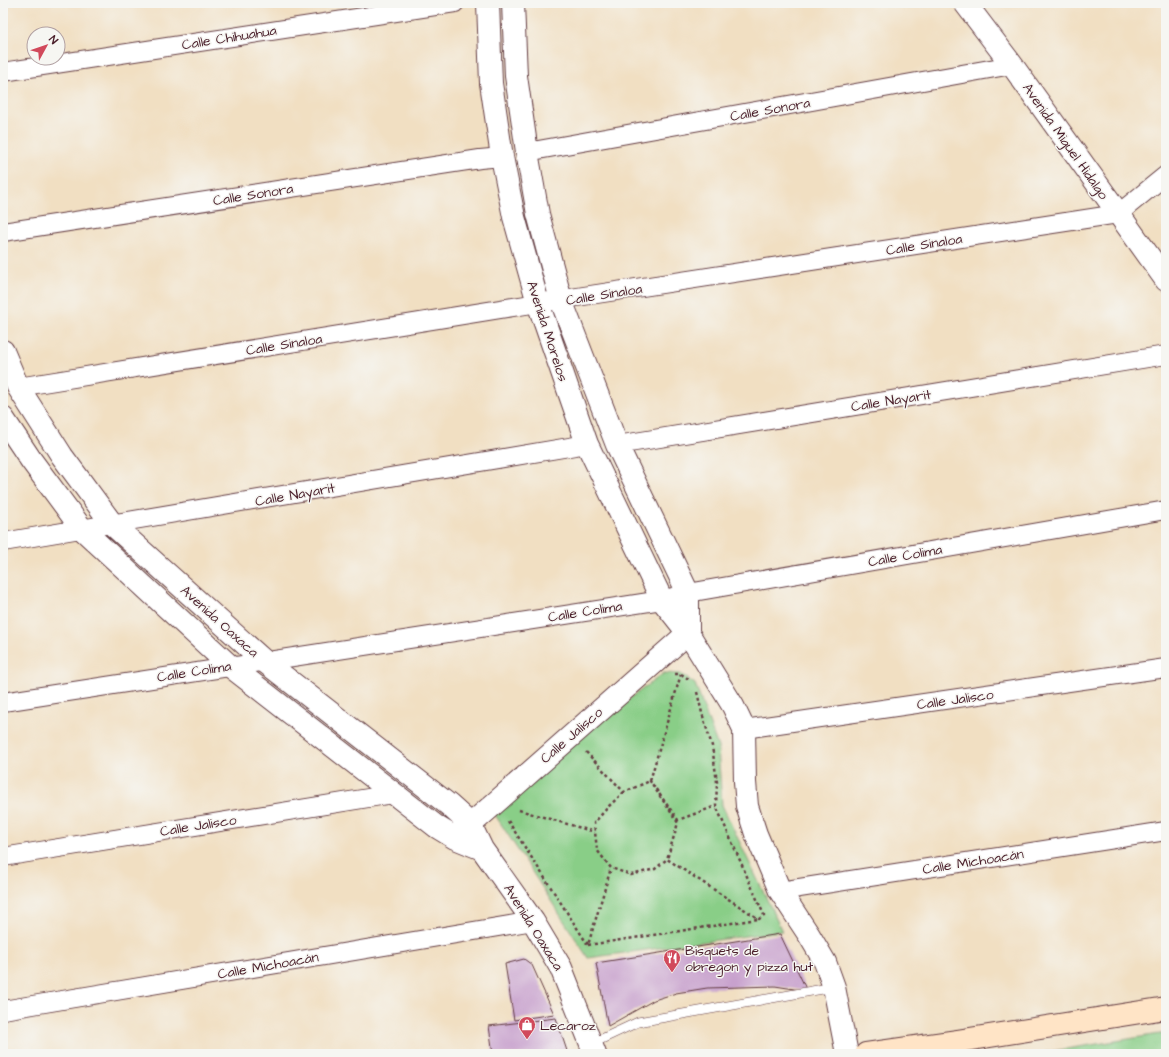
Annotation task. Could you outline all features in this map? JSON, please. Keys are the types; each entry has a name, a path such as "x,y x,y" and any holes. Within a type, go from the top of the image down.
{"main road":[{"path":"866,1054 1166,1008"},
{"path":"938,1054 958,1041"}],"street":[{"name":"Calle Chihuahua","path":"3,72 455,3"},
{"name":"Avenida Morelos","path":"488,3 491,83 502,157 514,217 538,303 587,444 662,600 688,633 732,706 744,729 744,782 747,806 756,834 780,891 825,962 834,987 847,1054"},
{"name":"Avenida Morelos","path":"513,3 516,76 527,152 538,214 560,300 617,445 688,593 688,633"},
{"name":"Avenida Miguel Hidalgo","path":"965,3 1012,65 1166,280"},
{"name":"Calle Sonora","path":"527,152 1012,65"},
{"name":"Calle Sonora","path":"3,232 480,159 502,157"},
{"path":"1118,214 1166,175"},
{"name":"Calle Sinaloa","path":"18,387 538,303 1118,214"},
{"name":"Avenida Oaxaca","path":"3,351 18,387 62,456 113,525 264,661 449,804 462,831 482,849 533,921 561,968 593,1049"},
{"name":"Calle Nayarit","path":"617,445 1166,355"},
{"name":"Avenida Oaxaca","path":"3,418 31,460 82,529 230,666 437,827 462,831"},
{"name":"Calle Nayarit","path":"3,542 113,525 587,444"},
{"name":"Calle Colima","path":"3,702 662,600 688,593 1166,510"},
{"name":"Calle Jalisco","path":"462,831 688,633"},
{"name":"Calle Jalisco","path":"744,729 1166,668"},
{"name":"Calle Jalisco","path":"3,857 393,794"},
{"name":"Calle Michoacán","path":"780,891 1166,831"},
{"name":"Calle Michoacán","path":"3,1010 533,921"}],"lane":[{"path":"593,1049 638,1022 834,987"}],"path":[{"path":"670,673 681,674 695,684"},
{"path":"650,781 624,792 594,823 597,850 611,868 631,875 655,869 667,859 678,823 650,781 681,674"},
{"path":"588,945 759,919 764,915 716,806 717,782 712,746 697,691"},
{"path":"584,750 624,792"},
{"path":"650,781 678,820 716,806"},
{"path":"512,808 595,832"},
{"path":"506,817 588,945"},
{"path":"667,859 759,919"},
{"path":"588,945 611,868"}],"green space":[{"path":"664,673 681,674 695,684 718,747 722,805 782,931 588,958 488,804"},
{"path":"1166,1033 1166,1054 1034,1054"}],"building":[{"path":"780,934 807,991 775,986 707,988 676,993 654,1000 608,1026 596,963"},
{"path":"524,959 532,965 554,1014 514,1020 505,964"},
{"name":"Lecaroz","path":"556,1018 568,1054 493,1054 489,1026"}],"place":[{"name":"Bisquets de obregon y pizza hut","path":"672,973"},
{"name":"Lecaroz","path":"527,1040"}]}
